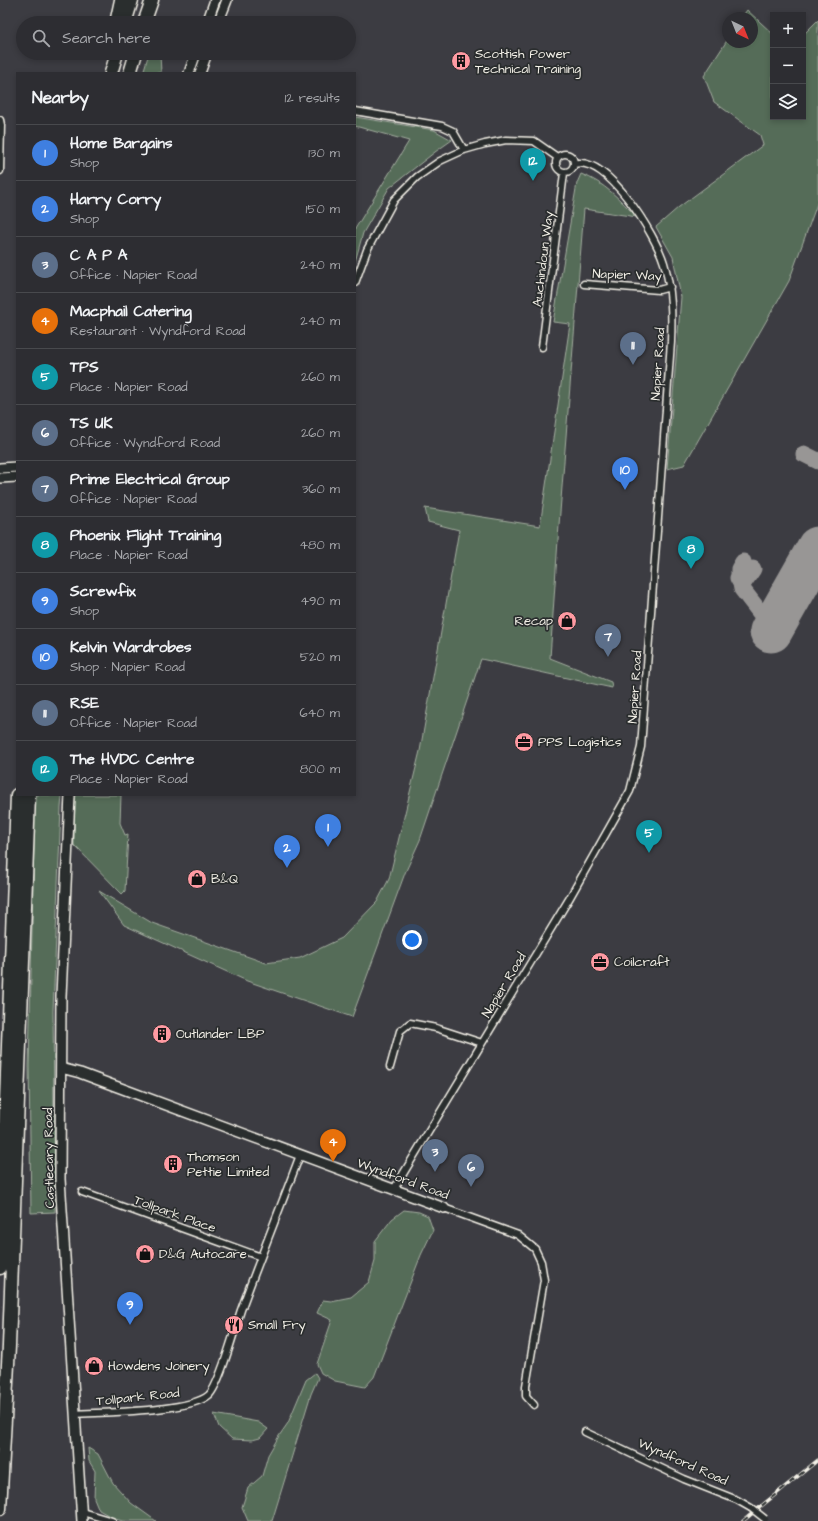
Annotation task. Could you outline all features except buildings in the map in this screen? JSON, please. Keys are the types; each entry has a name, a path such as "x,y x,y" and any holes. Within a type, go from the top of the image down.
{"highway":[{"path":"118,16 121,0"},
{"path":"127,16 132,0"},
{"path":"146,16 152,0"},
{"path":"106,72 109,60"},
{"path":"111,72 115,60"},
{"path":"130,72 134,60"},
{"path":"0,1268 17,796"},
{"path":"0,1509 9,1346 29,796"}],"main road":[{"path":"209,16 215,0"},
{"path":"220,16 226,0"},
{"path":"189,72 194,60"},
{"path":"200,72 205,60"},
{"path":"0,468 16,467"},
{"path":"0,478 16,477"},
{"name":"Castlecary Road","path":"70,796 61,996 60,1179 82,1516"},
{"name":"Wyndford Road","path":"61,1068 80,1073 444,1208"}],"street":[{"path":"356,111 442,126 453,131 464,150"},
{"path":"0,120 0,171"},
{"name":"Napier Road","path":"356,280 367,250 394,200 417,177 440,161 464,150 506,140 534,141 557,157 562,154 568,155 573,158 574,164 582,162 593,167 604,174 628,199 645,223 664,262 670,287 672,316 645,703 639,754 630,791 569,899 394,1189"},
{"path":"557,157 556,166 559,171 564,173 572,169 574,164"},
{"name":"Auchindoun Way","path":"542,347 564,173"},
{"name":"Napier Way","path":"584,284 659,290 670,287"},
{"path":"390,1067 400,1031 410,1023 436,1028 482,1043"},
{"name":"Tollpark Road","path":"75,1414 176,1407 201,1399 209,1394 219,1377 242,1310 300,1155"},
{"name":"Tollpark Place","path":"82,1192 262,1257"},
{"name":"Wyndford Road","path":"444,1208 518,1235 535,1249 541,1262 544,1280 526,1386 526,1396 534,1405"},
{"name":"Wyndford Road","path":"585,1432 684,1478 736,1500 751,1508 766,1520"},
{"path":"82,1516 112,1521"}],"green space":[{"path":"758,20 770,31 770,120 806,120 806,32 818,20 818,201 789,281 684,465 667,469 681,297 673,257 656,227 679,207 763,145 760,135 714,102 704,76 722,48 758,48"},
{"path":"147,60 160,60 161,72 143,72"},
{"path":"356,117 434,130 452,140 389,188 363,233 356,258 356,227 409,141 356,126"},
{"path":"581,174 589,177 604,187 618,198 637,217 584,209 550,658 611,682 612,688 481,659 420,840 405,873 352,1017 247,981 124,925 99,891 152,923 266,963 300,958 342,938 377,902 389,879 420,751 459,530 428,522 425,508 540,526 570,324 553,322 577,183"},
{"path":"35,796 62,796 53,1011 55,1212 31,1213 29,1066"},
{"path":"76,796 121,796 120,823 125,835 128,834 125,891 122,894 74,845 74,808"},
{"path":"404,1210 419,1212 428,1216 433,1230 421,1255 374,1377 365,1387 335,1381 321,1373 317,1364 332,1320 317,1313 323,1300 331,1301 351,1297 369,1282 375,1261 375,1241 392,1219"},
{"path":"315,1373 318,1378 311,1394 272,1521 248,1521 242,1507 248,1488 262,1476 268,1455 288,1423 306,1380"},
{"path":"214,1414 258,1422 268,1429 260,1438 252,1440 232,1439 219,1427"},
{"path":"88,1448 98,1454 113,1483 131,1503 156,1521 123,1521 115,1519 99,1510 94,1498 95,1471 89,1461"}],"taxiway":[{"path":"804,454 818,461"},
{"path":"743,562 739,569 742,589 762,615 776,623"},
{"path":"738,578 742,585 753,569"}],"runway":[{"path":"771,631 818,548"}],"railway":[{"path":"743,1521 818,1460"}],"place":[{"name":"Scottish Power Technical Training","path":"461,61"},
{"name":"The HVDC Centre","path":"533,181"},
{"name":"RSE","path":"633,365"},
{"name":"Kelvin Wardrobes","path":"625,490"},
{"name":"Phoenix Flight Training","path":"691,569"},
{"name":"Recap","path":"567,621"},
{"name":"Prime Electrical Group","path":"608,657"},
{"name":"PPS Logistics","path":"524,742"},
{"name":"Home Bargains","path":"328,847"},
{"name":"TPS","path":"649,853"},
{"name":"Harry Corry","path":"287,868"},
{"name":"B&Q","path":"197,879"},
{"name":"Coilcraft","path":"600,962"},
{"name":"Outlander LBP","path":"162,1034"},
{"name":"Macphail Catering","path":"333,1162"},
{"name":"Thomson Pettie Limited","path":"173,1164"},
{"name":"C A P A","path":"435,1172"},
{"name":"TS UK","path":"471,1187"},
{"name":"D&G Autocare","path":"145,1254"},
{"name":"Screwfix","path":"130,1325"},
{"name":"Small Fry","path":"234,1325"},
{"name":"Howdens Joinery","path":"94,1366"}]}
